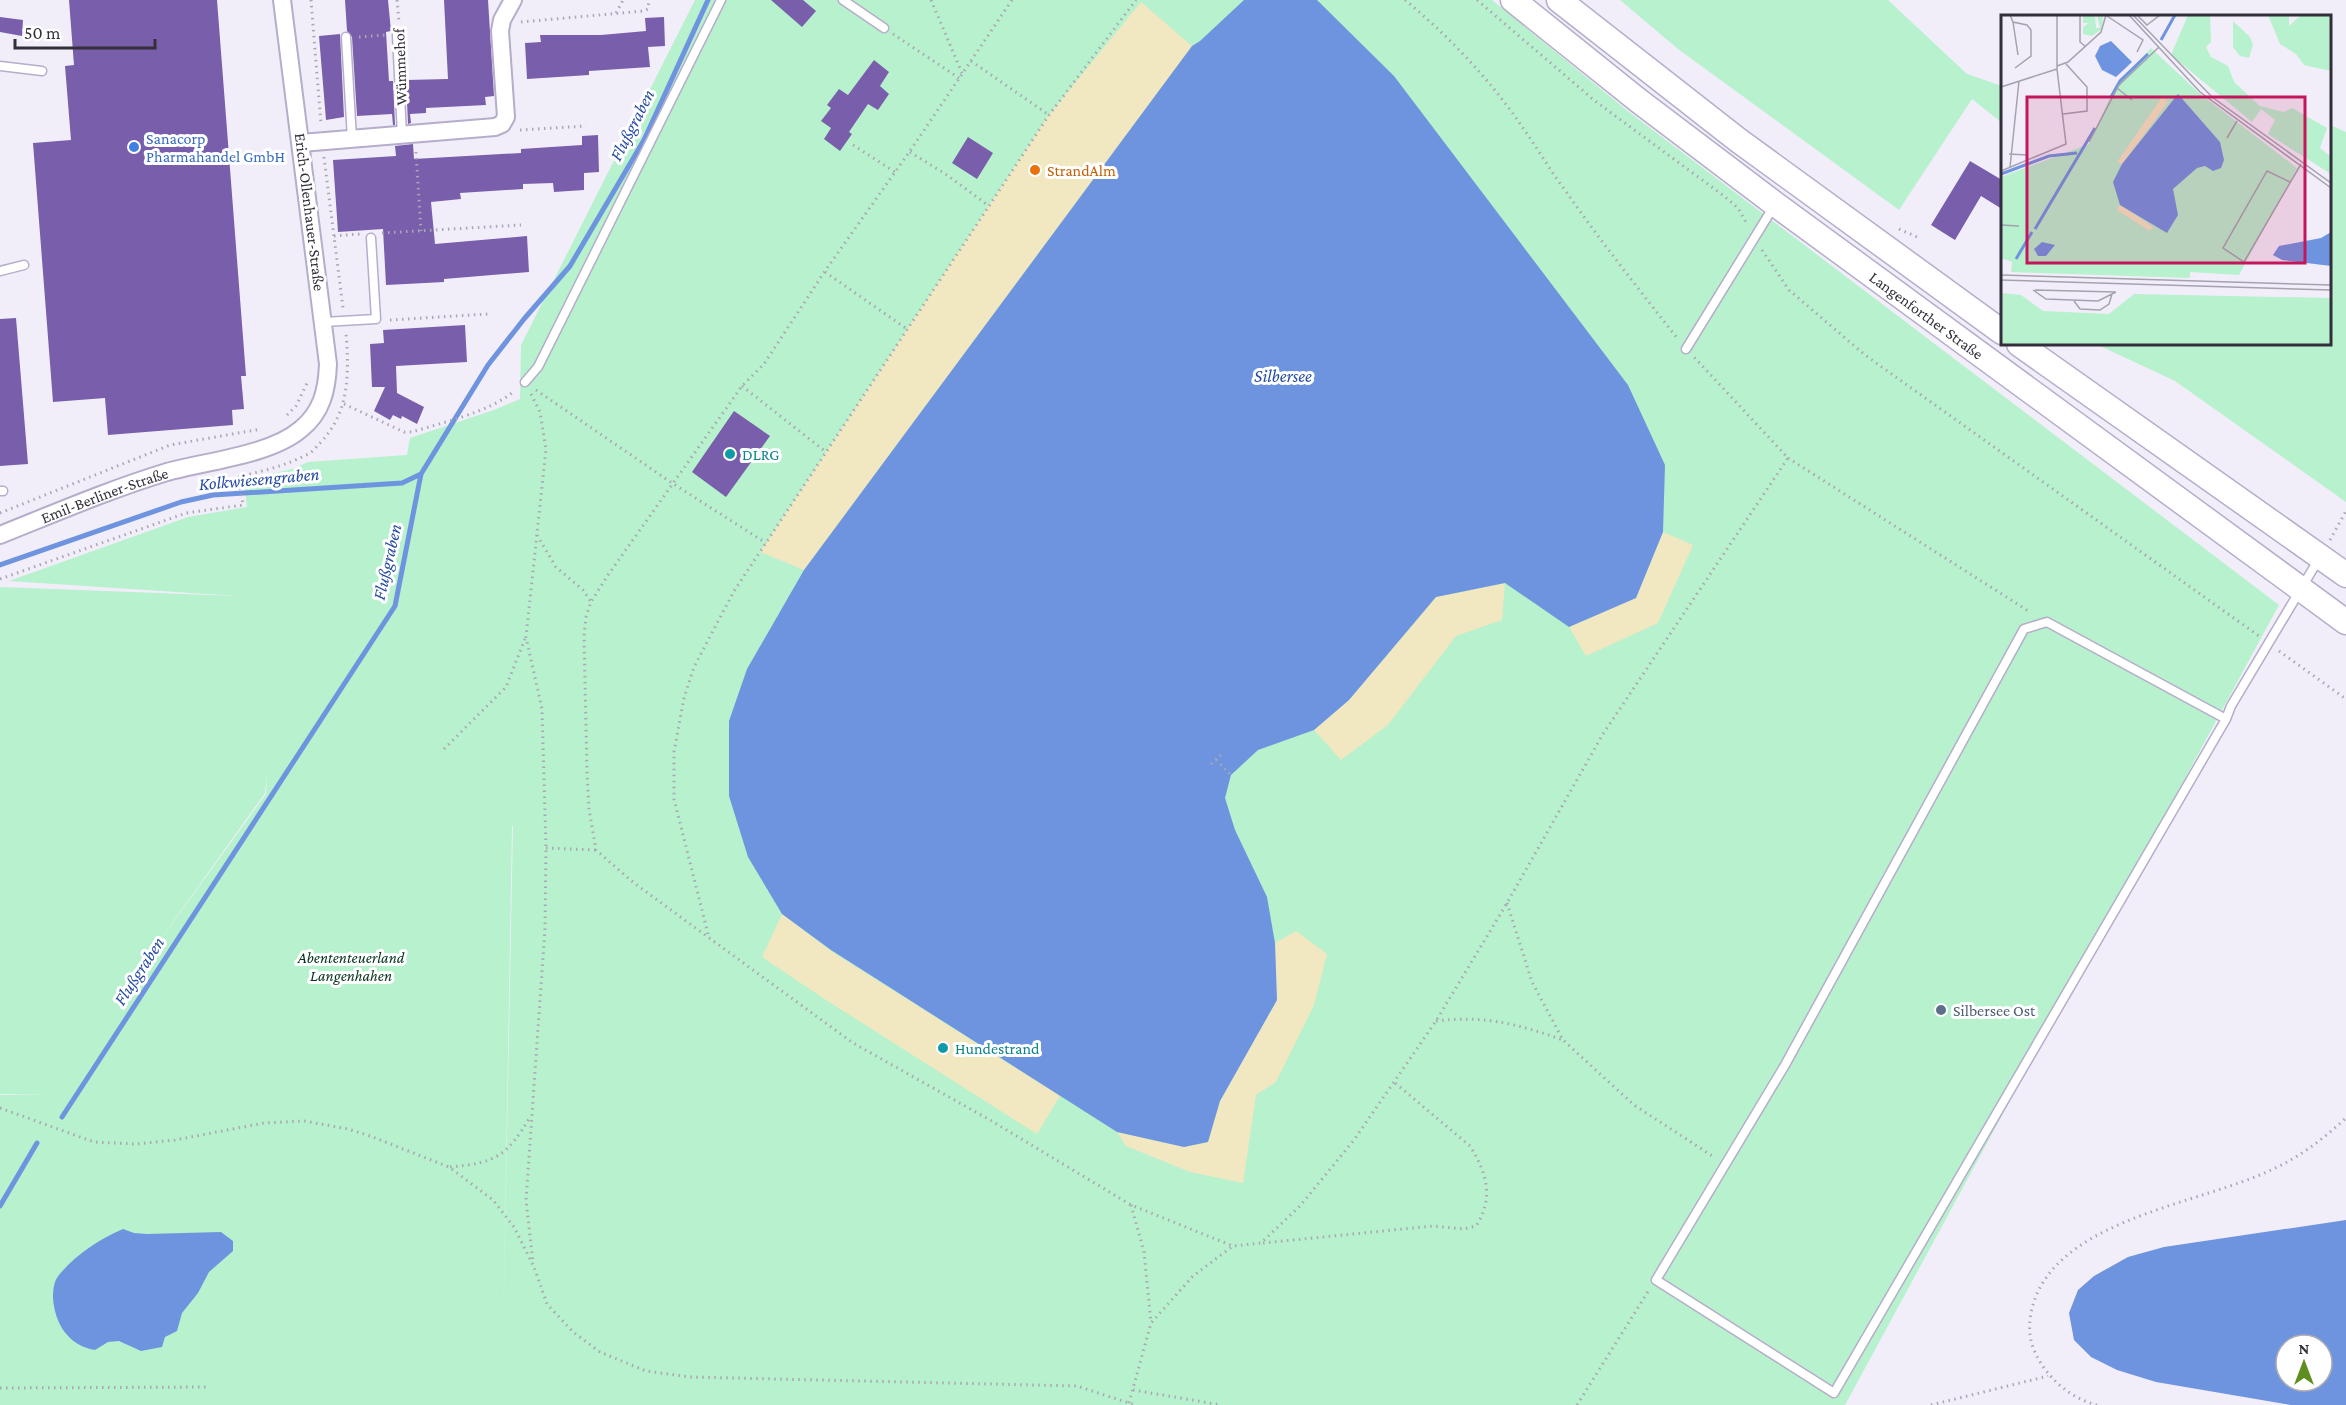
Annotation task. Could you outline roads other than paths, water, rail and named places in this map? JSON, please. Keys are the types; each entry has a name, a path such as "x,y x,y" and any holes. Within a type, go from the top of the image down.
{"main road":[{"name":"Langenforther Straße","path":"1513,0 1639,101 1775,204 2346,622"},
{"name":"Langenforther Straße","path":"1559,0 1738,140 2001,331"},
{"path":"2020,345 2346,575"}],"street":[{"name":"Erich-Ollenhauer-Straße","path":"282,0 328,364 328,382 324,398 318,411 310,420"},
{"path":"301,143 495,127 502,124 506,117 500,31 501,23 513,0"},
{"name":"Emil-Berliner-Straße","path":"0,534 166,473 272,446 289,438 310,420"}],"lane":[{"path":"525,382 538,367 722,0"},
{"path":"843,0 884,28"},
{"name":"Wümmehof","path":"397,34 409,134"},
{"path":"346,37 352,139"},
{"path":"0,66 42,71"},
{"path":"1686,349 1775,204"},
{"path":"324,322 376,319 371,238"},
{"path":"0,271 24,265"},
{"path":"2226,719 2047,622 2024,629 1785,1065 1656,1280 1834,1393 2226,719 2231,705 2320,557"}],"water":[{"name":"Silbersee","path":"1244,0 1317,0 1394,76 1628,385 1665,465 1663,532 1636,598 1569,627 1505,583 1436,597 1349,700 1314,730 1258,750 1231,775 1225,798 1235,830 1267,897 1275,943 1277,1000 1220,1101 1208,1142 1184,1147 1117,1132 831,950 782,914 748,857 729,796 729,721 747,669 804,570 1192,46"},
{"path":"2346,1220 2346,1405 2291,1405 2156,1382 2117,1370 2091,1357 2074,1340 2069,1313 2078,1290 2094,1276 2128,1257 2164,1247"},
{"path":"123,1229 147,1234 221,1232 233,1241 233,1251 209,1272 198,1293 182,1313 177,1331 165,1337 162,1347 141,1351 119,1341 108,1342 95,1350 85,1348 70,1338 60,1324 54,1306 55,1282 65,1268 80,1254"}],"waterway":[{"name":"Flußgraben","path":"62,1117 395,606 421,474 488,365 570,266 644,140 708,0"},
{"name":"Kolkwiesengraben","path":"0,565 181,502 213,495 402,483 421,474"},
{"name":"Flußgraben","path":"0,1206 37,1143"}],"place":[{"name":"Sanacorp Pharmahandel GmbH","path":"134,147"},
{"name":"StrandAlm","path":"1035,170"},
{"name":"DLRG","path":"730,454"},
{"name":"Silbersee Ost","path":"1941,1010"},
{"name":"Hundestrand","path":"943,1048"}],"park label":[{"name":"Abententeuerland Langenhahen","path":"351,966"}]}
